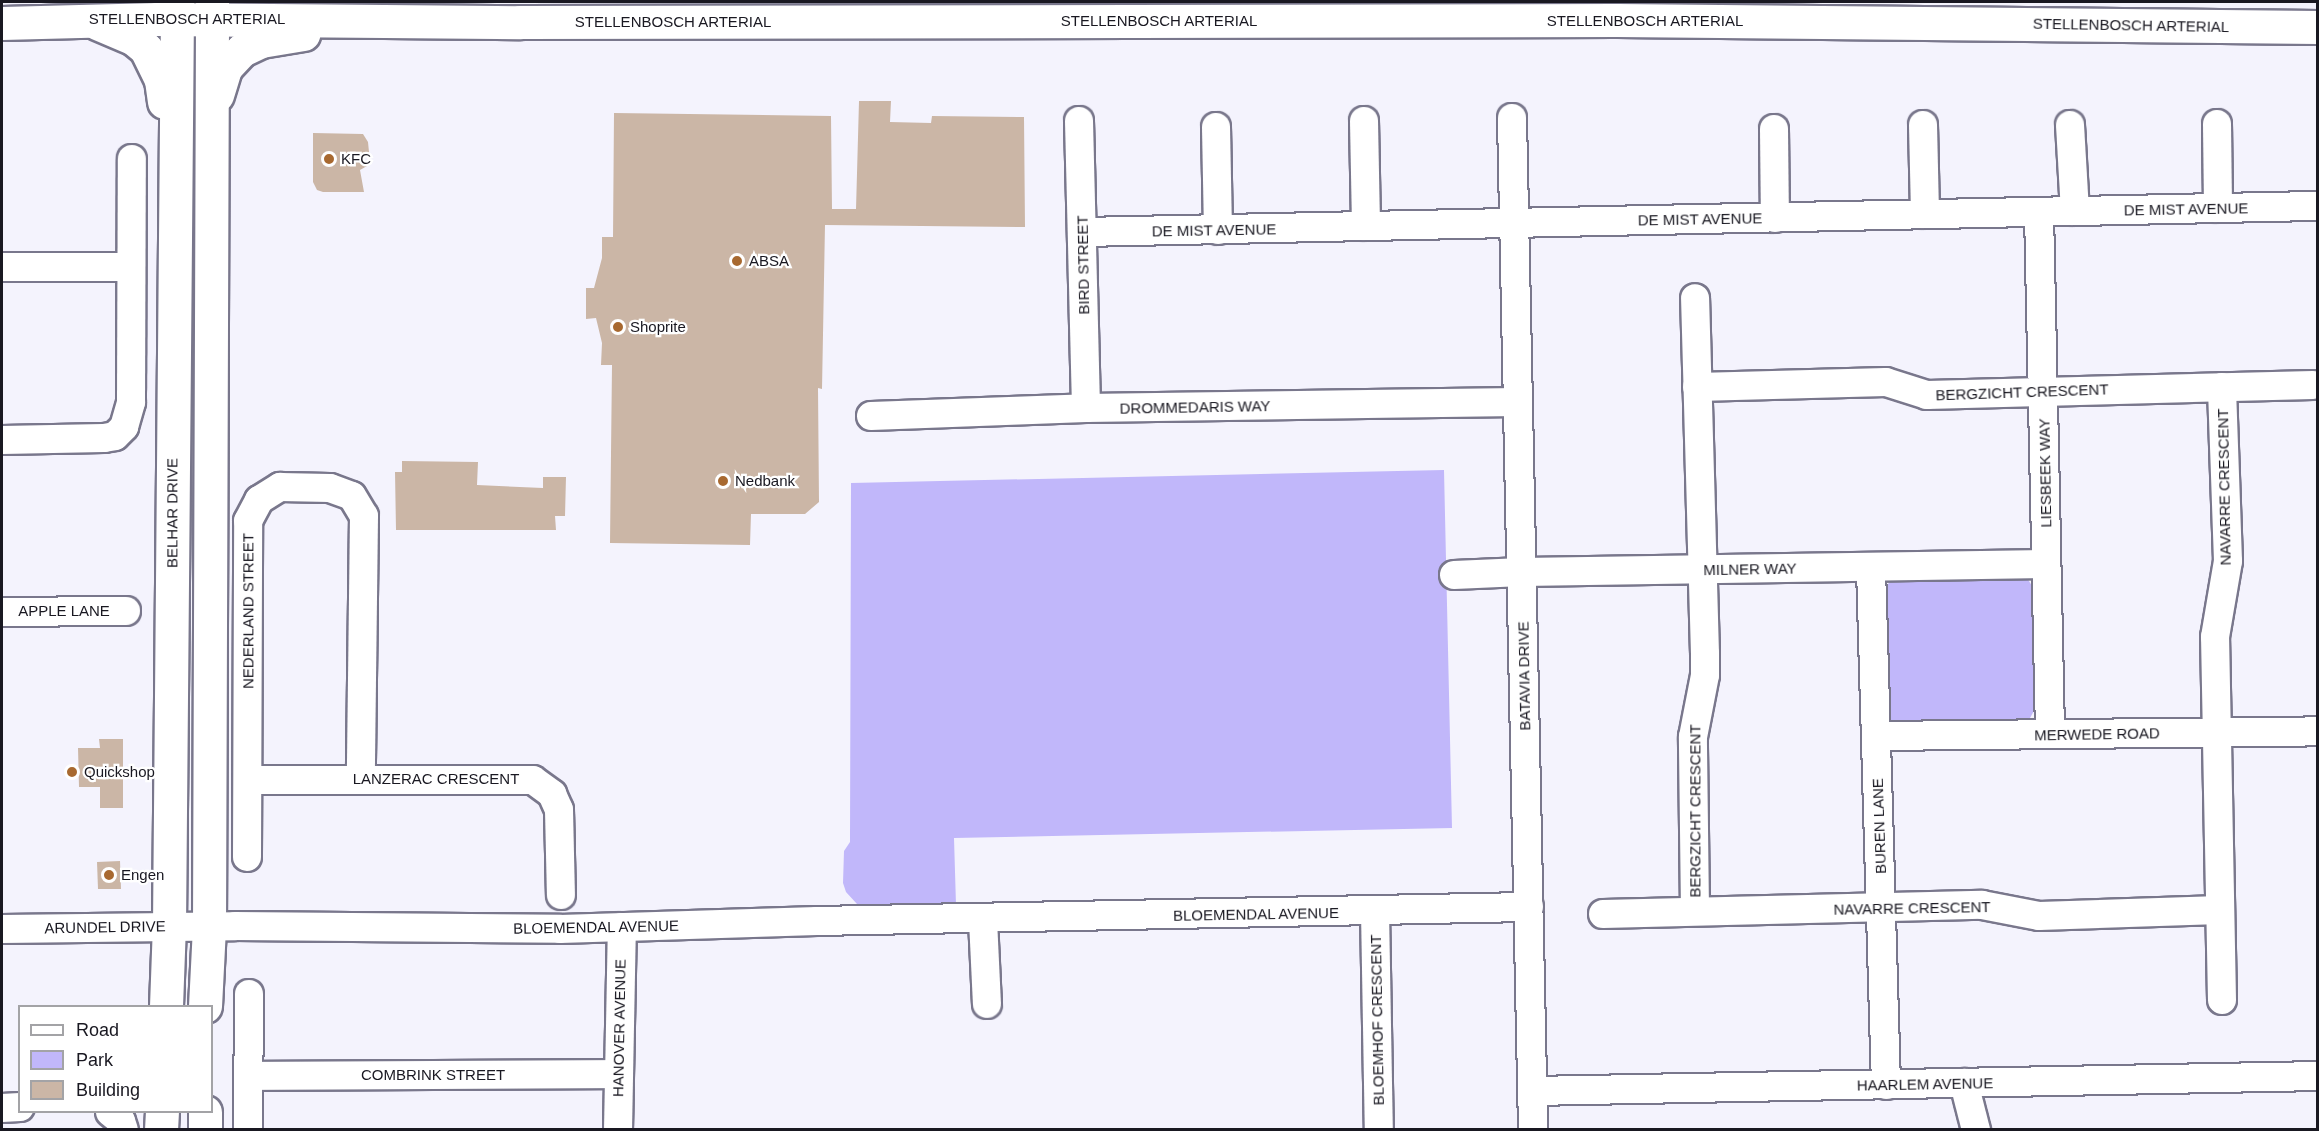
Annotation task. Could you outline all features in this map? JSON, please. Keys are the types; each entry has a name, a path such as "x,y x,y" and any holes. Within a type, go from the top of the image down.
{"main road":[{"name":"STELLENBOSCH ARTERIAL","path":"2,22 86,19 177,10 212,10 391,20 1629,20 2318,27"},
{"name":"BELHAR DRIVE","path":"166,1005 169,926 177,10"},
{"path":"206,1005 209,927 212,10"},
{"path":"86,19 134,38 150,56 161,80 175,176"},
{"path":"210,121 225,68 242,50 272,39 391,20"},
{"path":"161,1130 162,1113"},
{"path":"205,1113 206,1130"}],"street":[{"name":"BATAVIA DRIVE","path":"1512,117 1533,1130"},
{"name":"BIRD STREET","path":"1079,121 1086,408"},
{"path":"1364,121 1365,226"},
{"path":"2217,124 2218,208"},
{"path":"1923,125 1925,214"},
{"path":"2070,125 2075,211"},
{"path":"1216,127 1218,230"},
{"path":"1774,129 1775,218"},
{"path":"2,440 104,438 115,436 124,427 131,402 132,159"},
{"name":"DE MIST AVENUE","path":"1083,232 2318,206"},
{"name":"LIESBEEK WAY","path":"2039,212 2050,734"},
{"path":"2,267 131,267"},
{"name":"BERGZICHT CRESCENT","path":"1695,298 1705,675 1693,737 1695,911"},
{"name":"BERGZICHT CRESCENT","path":"1697,387 1871,382 1903,385 1927,395 2313,385"},
{"name":"NAVARRE CRESCENT","path":"2222,387 2228,561 2215,638 2222,1000"},
{"name":"DROMMEDARIS WAY","path":"871,416 1086,408 1518,402"},
{"name":"NEDERLAND STREET","path":"247,857 248,521 259,500 280,487 330,488 352,496 364,516 361,779"},
{"name":"MILNER WAY","path":"1454,575 2046,564"},
{"name":"BUREN LANE","path":"1871,568 1886,1085"},
{"name":"APPLE LANE","path":"2,612 126,611"},
{"name":"MERWEDE ROAD","path":"1876,736 2318,731"},
{"name":"LANZERAC CRESCENT","path":"248,780 530,779 552,794 559,810 561,896"},
{"name":"NAVARRE CRESCENT","path":"1603,914 1982,905 2039,916 2220,910"},
{"name":"BLOEMENDAL AVENUE","path":"209,927 622,927 1529,907"},
{"name":"BLOEMHOF CRESCENT","path":"1375,911 1379,1130"},
{"path":"983,920 987,1004"},
{"name":"ARUNDEL DRIVE","path":"2,929 209,927"},
{"name":"HANOVER AVENUE","path":"618,1130 617,1074 622,927"},
{"path":"249,994 249,1130"},
{"name":"COMBRINK STREET","path":"249,1076 617,1074"},
{"name":"HAARLEM AVENUE","path":"1532,1091 2318,1076"},
{"path":"1964,1083 1976,1130"},
{"path":"2,1108 18,1107"},
{"path":"111,1113 121,1121 124,1130"}],"green space":[{"path":"1444,470 1452,828 954,838 956,905 865,907 857,904 846,892 843,883 844,851 850,842 851,483"},
{"path":"2027,578 2034,589 2035,709 2030,718 2026,721 1898,725 1892,722 1888,716 1885,588 1888,584 1892,580"}],"building":[{"path":"859,101 891,101 890,122 931,123 932,116 1024,117 1025,227 825,225 822,389 818,388 819,502 805,514 751,514 750,545 610,543 612,365 601,365 602,343 596,318 586,319 586,288 594,288 602,258 602,237 613,237 614,113 831,116 832,209 856,209"},
{"path":"313,133 363,134 368,142 369,152 363,160 367,166 360,170 364,192 317,190 313,182"},
{"path":"402,461 478,462 477,485 543,488 543,477 566,477 565,516 555,516 556,530 396,530 395,472 402,472"},
{"path":"99,739 123,739 123,808 100,808 100,787 79,787 78,748 100,748"},
{"name":"Engen","path":"120,861 121,889 98,889 97,862"}],"place":[{"name":"KFC","path":"329,159"},
{"name":"ABSA","path":"737,261"},
{"name":"Shoprite","path":"618,327"},
{"name":"Nedbank","path":"723,481"},
{"name":"Quickshop","path":"72,772"},
{"name":"Engen","path":"109,875"}]}
